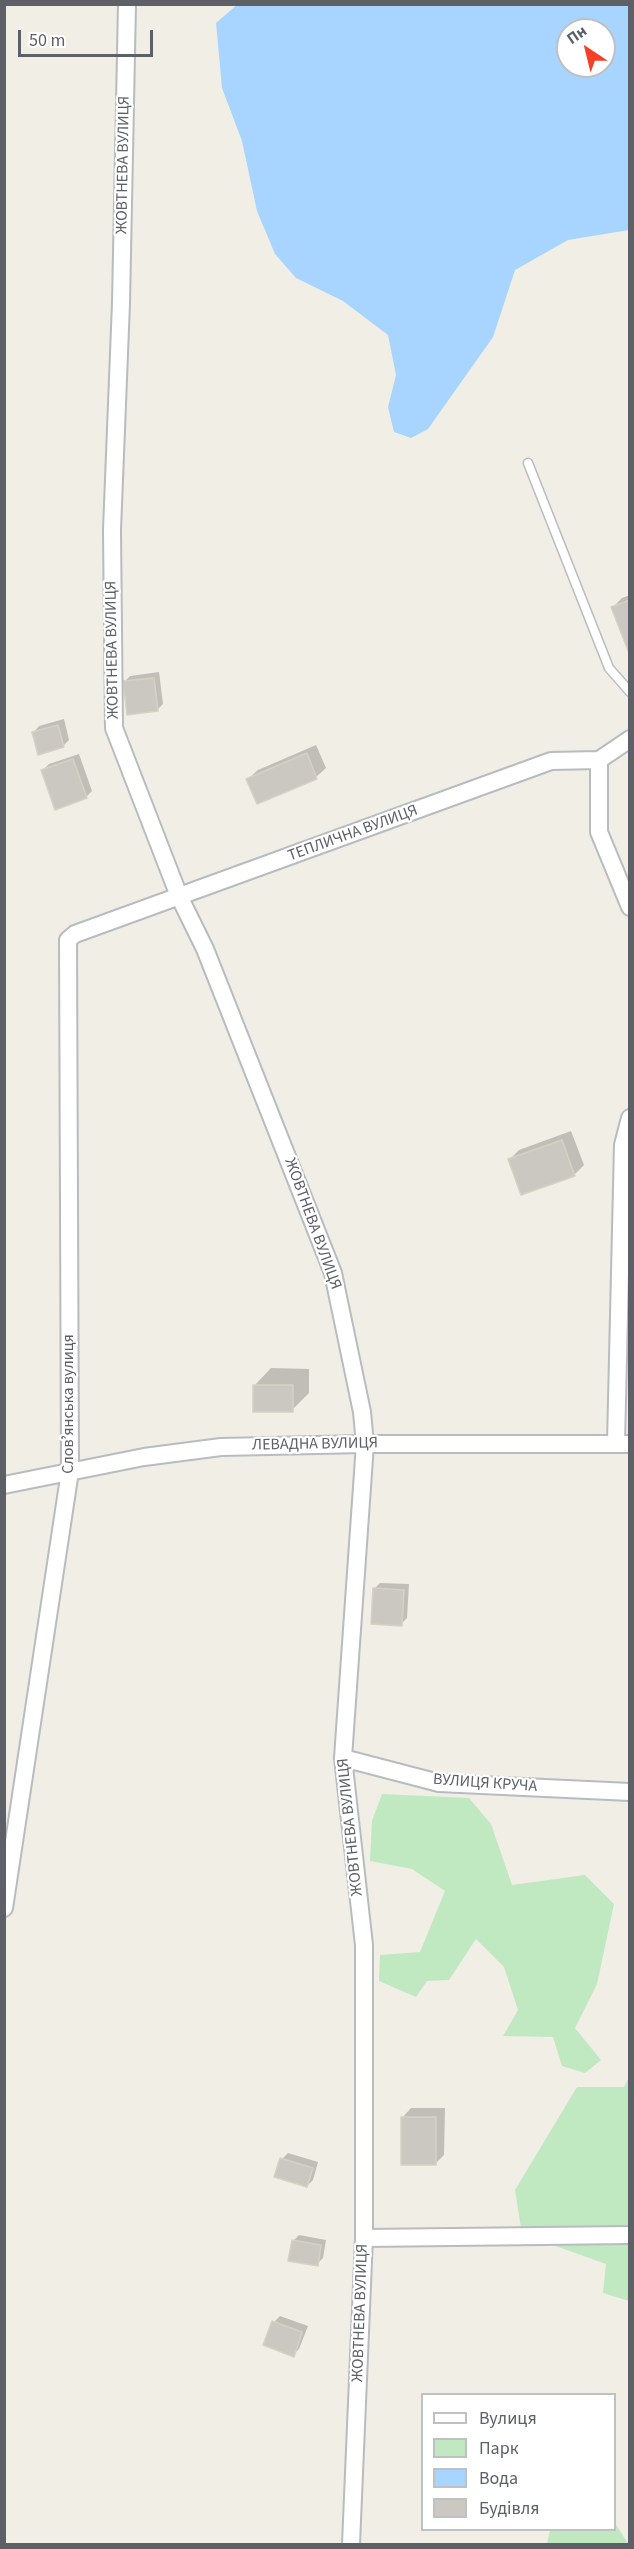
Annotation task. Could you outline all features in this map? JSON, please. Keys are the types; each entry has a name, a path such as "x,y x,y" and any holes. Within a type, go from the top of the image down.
{"street":[{"name":"ЖОВТНЕВА ВУЛИЦЯ","path":"127,4 121,303 112,530 114,728 179,896 205,949 333,1273 362,1412 365,1444 343,1758 364,1944 364,2238 351,2544"},
{"path":"630,739 599,760 600,832 630,907"},
{"name":"ТЕПЛИЧНА ВУЛИЦЯ","path":"75,934 551,761 599,760"},
{"name":"Словʼянська вулиця","path":"4,1908 70,1471 67,949 68,940 75,934"},
{"path":"623,1444 623,1145 630,1118"},
{"name":"ЛЕВАДНА ВУЛИЦЯ","path":"4,1485 70,1471 221,1447 365,1444 623,1444"},
{"name":"ВУЛИЦЯ КРУЧА","path":"343,1758 439,1783 630,1792"},
{"path":"364,2238 630,2235"}],"lane":[{"path":"528,463 609,668 630,692"}],"green space":[{"path":"382,1794 469,1798 491,1824 512,1885 585,1875 614,1904 597,1984 575,2028 601,2060 585,2073 562,2066 553,2037 503,2036 518,2010 504,1967 476,1939 449,1980 427,1981 416,1997 379,1981 380,1955 420,1952 445,1891 412,1869 370,1861 372,1821"},
{"path":"629,2077 629,2301 603,2293 606,2264 522,2234 515,2190 577,2087 624,2087"},
{"path":"616,2525 627,2542 629,2540 629,2544 547,2544 550,2531 616,2531"}],"water":[{"path":"238,4 629,5 629,230 568,240 515,270 493,337 428,429 411,438 394,432 388,407 396,375 388,335 343,301 296,278 275,254 257,211 242,141 222,88 216,23"}],"building":[{"path":"630,600 630,653 629,653 611,607"},
{"path":"154,678 158,711 127,715 123,681"},
{"path":"58,725 64,747 38,755 32,732"},
{"path":"307,753 317,779 257,804 246,779"},
{"path":"73,759 87,798 55,810 41,770"},
{"path":"562,1140 575,1176 521,1195 508,1159"},
{"path":"253,1385 293,1385 293,1412 253,1412"},
{"path":"373,1588 404,1590 402,1626 371,1624"},
{"path":"401,2117 436,2117 436,2165 401,2165"},
{"path":"280,2158 313,2168 307,2187 274,2177"},
{"path":"292,2240 321,2245 318,2266 288,2261"},
{"path":"272,2321 302,2332 294,2357 263,2345"}]}
